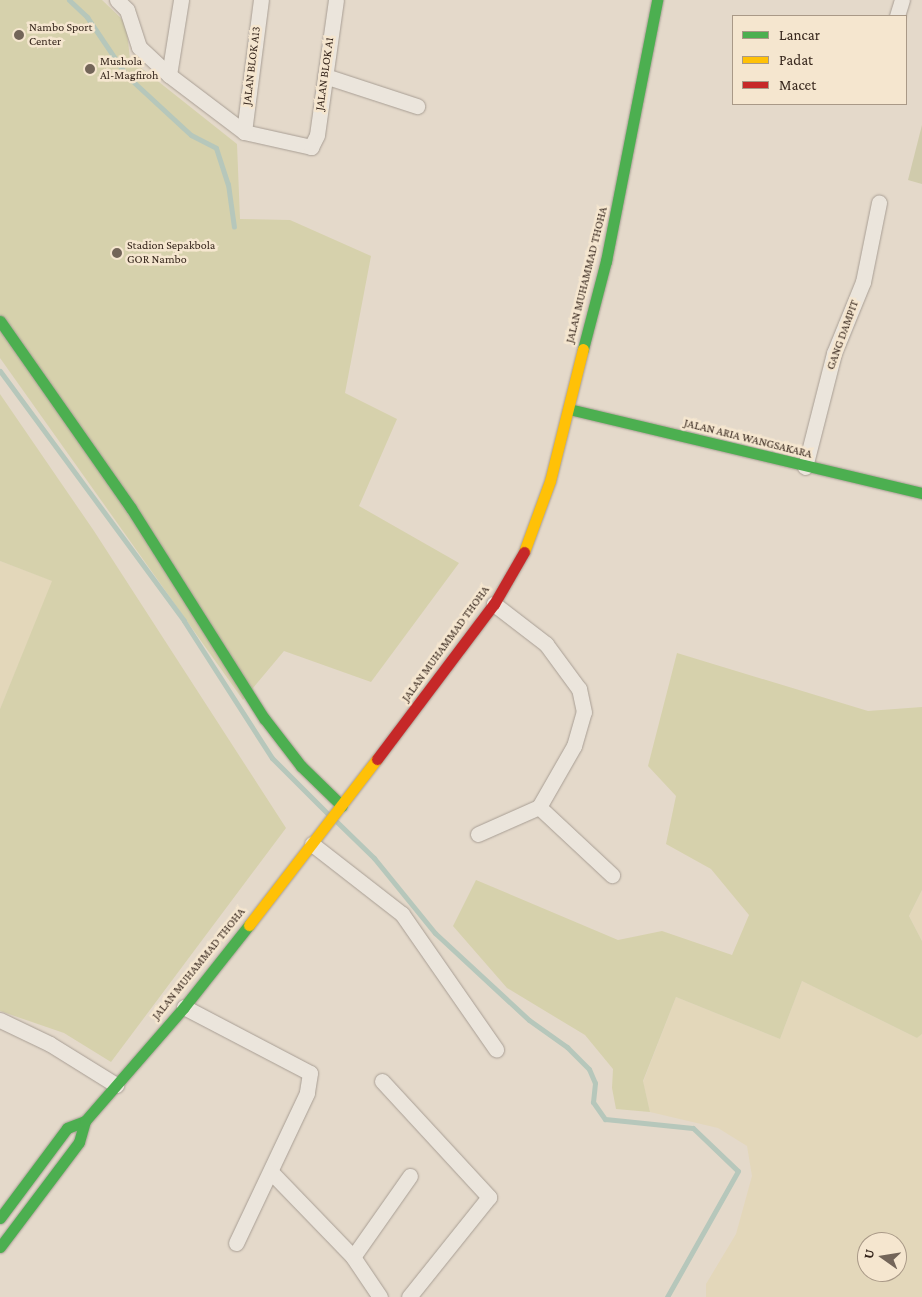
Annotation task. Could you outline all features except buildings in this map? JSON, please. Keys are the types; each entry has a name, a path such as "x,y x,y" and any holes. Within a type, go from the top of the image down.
{"main road":[{"name":"JALAN MUHAMMAD THOHA","path":"0,1247 80,1142 85,1121 184,1007 314,842 494,604 526,550 550,480 615,218 657,0"},
{"path":"0,321 131,508 175,582 264,718 301,766 339,809"},
{"name":"JALAN ARIA WANGSAKARA","path":"569,409 805,467 922,493"},
{"name":"JALAN MUHAMMAD THOHA","path":"0,1218 67,1128 85,1121"}],"street":[{"path":"117,0 127,10 139,47 168,75 244,132"},
{"path":"168,75 181,0"},
{"name":"JALAN BLOK A13","path":"244,132 261,0"},
{"name":"JALAN BLOK A1","path":"244,132 311,147 317,135 336,0"},
{"path":"897,15 902,0"},
{"path":"325,76 417,106"},
{"name":"GANG DAMPIT","path":"805,467 834,353 863,282 879,202"},
{"path":"478,834 539,807 574,746 584,712 579,689 546,644 494,604"},
{"path":"539,807 612,876"},
{"path":"314,842 402,914 496,1049"},
{"path":"184,1007 310,1073 307,1093 272,1173 236,1243"},
{"path":"0,1020 50,1044 116,1085"},
{"path":"382,1081 489,1196 409,1297"},
{"path":"272,1173 354,1257 380,1297"},
{"path":"354,1257 410,1176"}],"shaded area":[{"path":"0,0 102,0 126,23 130,59 237,144 240,219 290,220 371,256 345,393 397,419 359,506 459,563 371,682 284,651 243,700 0,358"},
{"path":"922,125 922,184 908,180"},
{"path":"0,394 94,531 286,828 111,1062 64,1033 0,1011 0,709 52,581 0,561"},
{"path":"0,561 53,581 0,709"},
{"path":"677,653 868,711 922,707 922,890 909,916 922,941 922,1034 917,1038 802,981 780,1039 676,997 643,1081 650,1112 616,1109 612,1088 613,1069 585,1035 507,988 453,926 476,880 618,940 662,931 732,955 749,915 711,869 666,844 676,796 648,766"},
{"path":"922,890 922,941 909,916"},
{"path":"802,981 917,1038 922,1034 922,1297 706,1297 706,1284 736,1234 752,1176 747,1146 718,1128 650,1112 643,1082 676,997 780,1039"}],"waterway":[{"path":"69,0 87,17 127,76 191,135 216,148 228,184 234,227"},
{"path":"0,371 184,621 272,758 329,815"},
{"path":"337,822 374,858 435,933 529,1020 567,1047 589,1069 595,1083 593,1102 605,1119 693,1128 738,1171 667,1297"}],"traffic: fast":[{"path":"583,349 606,261 657,0"},
{"path":"0,321 131,508 264,718 301,766 342,806"},
{"path":"569,409 922,493"},
{"path":"0,1247 79,1142 85,1121 184,1007 249,925"},
{"path":"0,1218 67,1128 85,1121"}],"traffic: slow":[{"path":"524,552 550,481 583,349"},
{"path":"249,925 377,759"}],"traffic: jam":[{"path":"377,759 494,604 524,552"}],"place":[{"name":"Nambo Sport Center","path":"19,35"},
{"name":"Mushola Al-Magfiroh","path":"90,69"},
{"name":"Stadion Sepakbola GOR Nambo","path":"117,253"}]}
